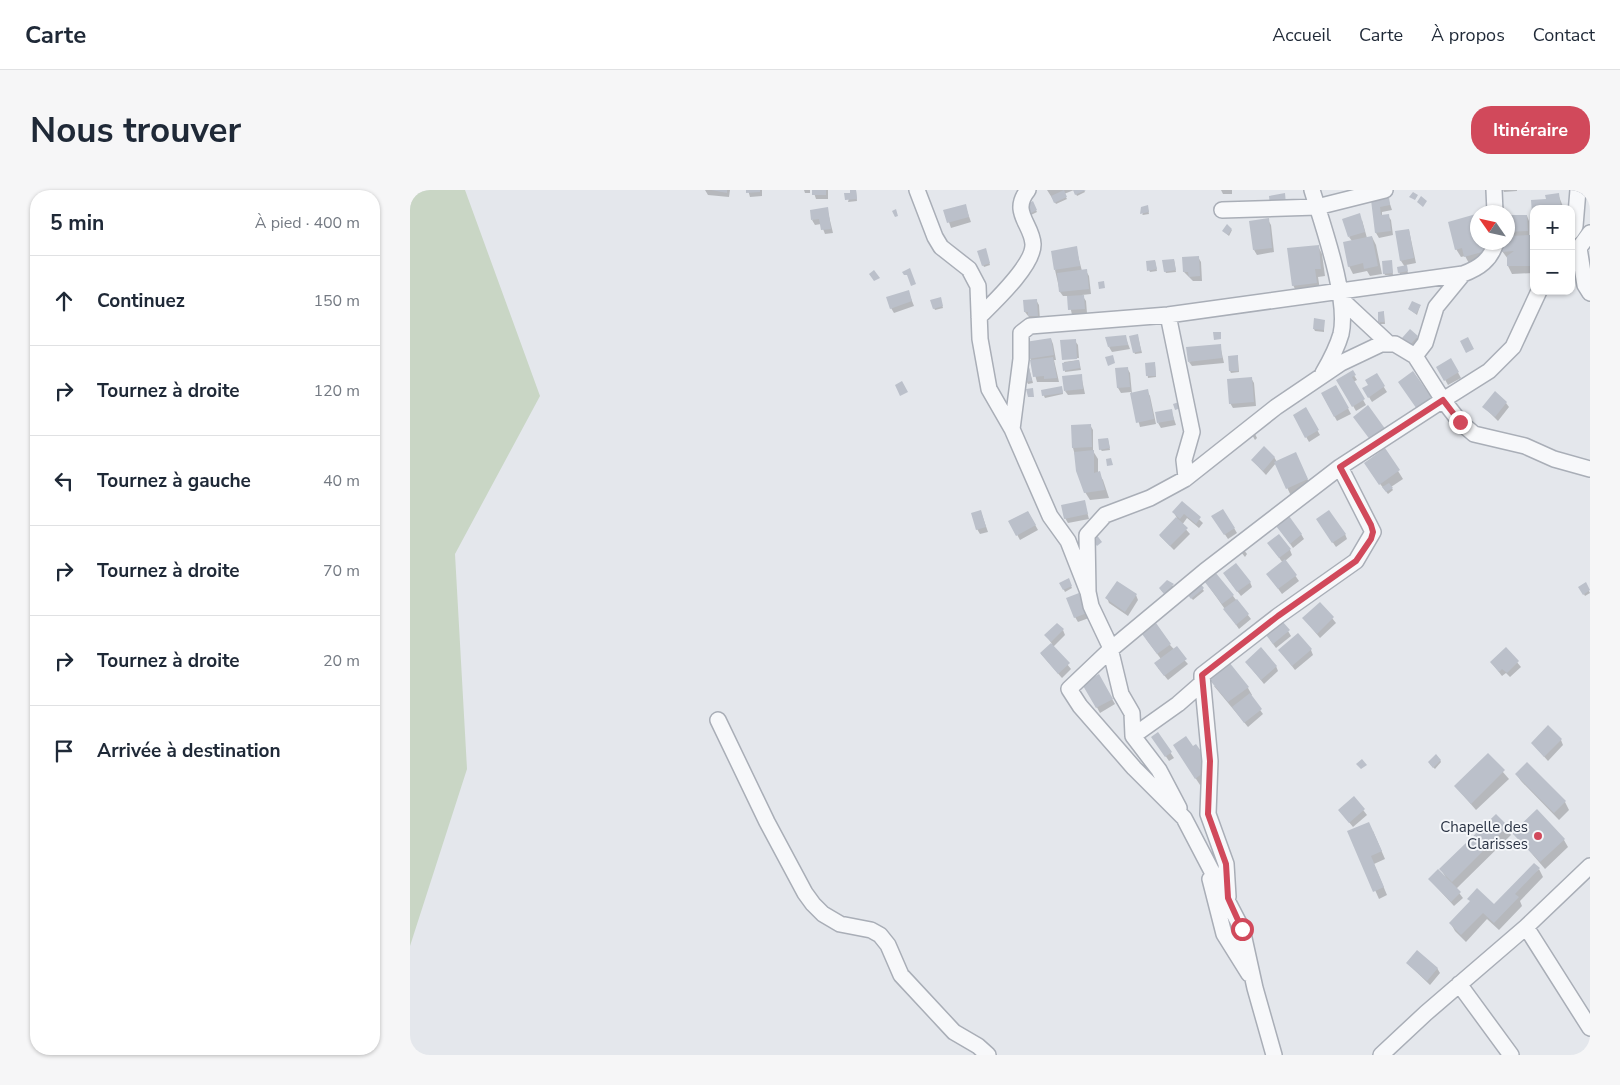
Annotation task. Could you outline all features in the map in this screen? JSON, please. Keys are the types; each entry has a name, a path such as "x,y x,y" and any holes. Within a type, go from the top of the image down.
{"street":[{"path":"917,190 935,237 941,247 969,269 978,286 979,317 988,383 1012,429 1050,516 1068,541 1088,592 1091,606 1105,633 1121,685 1121,694 1132,713 1133,736 1159,770 1205,861 1228,898 1242,929 1274,1055"},
{"path":"979,317 1007,288 1027,262 1033,244 1030,230 1021,216 1022,205 1028,190"},
{"path":"1312,190 1341,296 1341,333 1322,377"},
{"path":"1222,210 1317,208 1385,190"},
{"path":"1494,190 1495,205"},
{"path":"1579,190 1590,199"},
{"path":"1575,226 1579,190"},
{"path":"1590,233 1580,248 1584,285 1590,293"},
{"path":"1012,429 1021,359 1021,333 1030,326 1168,315 1341,296 1463,274 1477,269 1494,250"},
{"path":"1415,356 1425,343 1436,307 1463,274"},
{"path":"1184,818 1134,768 1070,692 1070,686 1205,570 1340,467 1489,371 1514,346 1537,295"},
{"path":"1341,296 1387,342 1401,347 1415,356 1443,400 1460,422 1474,434 1525,446 1554,459 1590,469"},
{"path":"1168,315 1192,432 1184,460 1186,477"},
{"path":"1088,592 1087,535 1105,515 1150,498 1185,479 1225,449 1249,426 1341,363 1387,342"},
{"path":"1202,675 1278,616 1356,561 1371,539 1373,532 1371,525 1340,467"},
{"path":"1133,736 1178,704 1202,683 1202,675"},
{"path":"1202,675 1210,761 1208,814 1226,864 1228,898"},
{"path":"718,720 767,822 805,893 813,904 823,914 840,924 871,930 880,935 888,945 901,975 954,1032 978,1046 988,1055"},
{"path":"1205,861 1224,934 1254,982"},
{"path":"1381,1055 1459,984 1526,927 1590,866"},
{"path":"1526,927 1590,1028"},
{"path":"1459,984 1511,1055"}],"green space":[{"path":"410,190 465,190 540,396 455,554 467,769 410,946"}],"building":[{"path":"711,190 727,190 727,193"},
{"path":"746,190 760,190 760,192 746,193"},
{"path":"812,190 826,190 826,195 812,195"},
{"path":"850,190 856,190 857,199 845,200 844,193 850,193"},
{"path":"1064,190 1067,197 1054,203 1051,196"},
{"path":"1073,190 1086,190 1075,195"},
{"path":"1413,192 1418,195 1415,200 1409,197"},
{"path":"1285,193 1286,204 1270,206 1269,196"},
{"path":"1559,193 1560,205 1531,205 1531,200 1546,199 1545,195"},
{"path":"1421,196 1427,201 1423,207 1417,202"},
{"path":"1389,197 1390,205 1380,207 1381,215 1389,214 1391,231 1375,233 1371,200"},
{"path":"1033,201 1037,210 1027,215 1023,206"},
{"path":"966,204 969,217 947,223 943,210"},
{"path":"1148,205 1149,212 1140,214 1141,207"},
{"path":"828,207 831,229 821,230 819,219 811,220 810,210"},
{"path":"896,209 898,216 895,217 892,211"},
{"path":"1360,213 1365,232 1348,237 1342,219"},
{"path":"1515,215 1527,215 1528,231 1515,232"},
{"path":"1470,216 1470,250 1486,251 1464,257 1462,248 1455,250 1448,222"},
{"path":"1269,218 1272,248 1253,250 1249,221"},
{"path":"1227,224 1232,229 1228,235 1222,231"},
{"path":"1409,229 1414,258 1400,261 1395,231"},
{"path":"1530,235 1530,266 1507,266 1507,256 1514,251 1501,252 1501,250 1515,250 1515,236"},
{"path":"1372,236 1378,266 1364,269 1363,263 1348,267 1343,242"},
{"path":"1319,245 1321,269 1315,269 1317,283 1292,286 1287,248"},
{"path":"1077,246 1080,266 1054,270 1051,251"},
{"path":"986,248 990,263 982,266 977,251"},
{"path":"1199,256 1200,276 1189,277 1188,272 1183,272 1182,257"},
{"path":"1174,259 1176,270 1164,272 1162,260"},
{"path":"1155,260 1157,269 1147,271 1146,261"},
{"path":"1392,260 1393,273 1383,274 1382,261"},
{"path":"1407,265 1408,271 1398,273 1397,267"},
{"path":"910,268 916,284 911,286 907,275 904,275 902,272"},
{"path":"1087,269 1089,289 1059,292 1057,273"},
{"path":"874,270 880,278 874,281 869,274"},
{"path":"1104,281 1105,288 1099,289 1098,282"},
{"path":"909,290 912,301 890,309 886,297"},
{"path":"1084,295 1085,309 1068,310 1067,296"},
{"path":"941,297 943,306 933,309 930,300"},
{"path":"1037,299 1038,316 1028,316 1028,312 1024,312 1023,300"},
{"path":"1412,301 1421,305 1416,314 1408,309"},
{"path":"1384,311 1384,322 1378,322 1378,312"},
{"path":"1314,318 1325,320 1324,330 1313,329"},
{"path":"1410,329 1418,336 1410,345 1402,338"},
{"path":"1213,332 1221,332 1221,339 1214,340"},
{"path":"1138,334 1141,351 1133,353 1129,336"},
{"path":"1126,335 1128,345 1108,347 1105,337"},
{"path":"1468,337 1474,349 1466,353 1460,341"},
{"path":"1051,338 1054,355 1028,359 1025,342"},
{"path":"1076,339 1077,359 1062,360 1060,340"},
{"path":"1221,344 1222,358 1188,362 1186,347"},
{"path":"1113,355 1115,363 1108,366 1105,357"},
{"path":"1238,355 1238,371 1229,371 1228,356"},
{"path":"1053,357 1057,378 1044,379 1044,376 1033,377 1030,360"},
{"path":"1451,358 1459,372 1444,381 1436,367"},
{"path":"1079,360 1080,368 1063,371 1062,363"},
{"path":"1155,362 1156,376 1146,376 1145,363"},
{"path":"1029,367 1032,381 1025,382 1022,368"},
{"path":"1128,367 1130,387 1117,388 1115,368"},
{"path":"1353,370 1356,375 1352,377 1365,399 1352,407 1336,380"},
{"path":"1413,371 1434,401 1419,412 1398,382"},
{"path":"1377,373 1385,386 1368,398 1362,388 1368,385 1365,380"},
{"path":"1082,374 1083,389 1064,391 1062,376"},
{"path":"1252,377 1254,402 1229,404 1227,379"},
{"path":"902,381 908,392 900,396 895,385"},
{"path":"1336,385 1349,408 1334,417 1321,393"},
{"path":"1062,386 1063,393 1042,396 1041,390"},
{"path":"1033,388 1034,397 1028,397 1026,389"},
{"path":"1148,389 1154,419 1136,423 1130,393"},
{"path":"1495,391 1507,402 1495,417 1482,407"},
{"path":"1179,402 1181,408 1175,410 1173,404"},
{"path":"1368,405 1386,430 1371,441 1353,417"},
{"path":"1306,407 1319,430 1305,438 1293,415"},
{"path":"1172,409 1174,420 1157,423 1155,412"},
{"path":"1091,424 1092,447 1072,448 1071,425"},
{"path":"1108,438 1110,448 1099,450 1098,439"},
{"path":"1264,446 1275,457 1263,471 1251,460"},
{"path":"1385,448 1400,470 1379,485 1364,463"},
{"path":"1094,450 1094,473 1100,471 1105,490 1084,493 1076,471 1074,452"},
{"path":"1296,452 1308,479 1286,489 1274,462"},
{"path":"1111,458 1113,465 1107,466 1106,459"},
{"path":"1389,483 1393,488 1386,492 1382,487"},
{"path":"1085,500 1088,514 1064,519 1061,505"},
{"path":"1182,501 1201,517 1196,524 1184,514 1180,519 1172,512"},
{"path":"1223,509 1235,528 1224,535 1211,516"},
{"path":"981,510 986,527 976,530 971,513"},
{"path":"1329,510 1346,534 1332,543 1316,519"},
{"path":"1028,511 1036,525 1016,536 1008,521"},
{"path":"1289,516 1302,534 1290,544 1276,526"},
{"path":"1176,517 1188,528 1170,546 1159,535"},
{"path":"1096,534 1102,542 1097,546 1091,538"},
{"path":"1279,534 1291,549 1279,558 1267,543"},
{"path":"1285,559 1297,575 1278,589 1266,574"},
{"path":"1236,563 1251,582 1237,592 1223,573"},
{"path":"1215,572 1234,595 1222,604 1204,581"},
{"path":"1069,578 1072,586 1063,590 1059,583"},
{"path":"1167,580 1174,584 1164,594 1159,588"},
{"path":"1117,581 1137,594 1125,612 1105,598"},
{"path":"1198,581 1204,588 1191,599 1185,591"},
{"path":"1586,582 1590,590 1583,595 1578,587"},
{"path":"1079,593 1087,613 1074,618 1066,598"},
{"path":"1237,599 1249,614 1236,625 1223,609"},
{"path":"1320,602 1334,617 1317,634 1302,618"},
{"path":"1282,621 1290,630 1273,644 1266,635"},
{"path":"1057,623 1064,629 1051,642 1044,635"},
{"path":"1156,623 1171,644 1157,654 1142,634"},
{"path":"1298,633 1312,649 1292,666 1278,650"},
{"path":"1051,643 1070,663 1058,674 1040,653"},
{"path":"1177,646 1187,659 1164,676 1154,663"},
{"path":"1261,647 1277,666 1261,680 1245,662"},
{"path":"1506,647 1519,661 1507,673 1502,669 1499,672 1490,662"},
{"path":"1229,662 1249,687 1228,702 1208,678"},
{"path":"1099,674 1113,699 1096,708 1082,684"},
{"path":"1250,693 1262,709 1244,723 1232,707"},
{"path":"1548,725 1562,739 1544,757 1531,743"},
{"path":"1158,732 1172,752 1165,757 1151,737"},
{"path":"1186,736 1193,746 1196,744 1208,761 1202,768 1204,772 1195,779 1173,745"},
{"path":"1488,753 1505,770 1471,804 1454,786"},
{"path":"1436,754 1441,760 1433,768 1428,762"},
{"path":"1362,759 1367,765 1361,769 1356,764"},
{"path":"1527,762 1566,801 1554,813 1515,774"},
{"path":"1354,796 1365,809 1349,823 1338,810"},
{"name":"Chapelle des Clarisses","path":"1537,809 1565,839 1540,862 1512,833"},
{"path":"1496,814 1508,826 1452,882 1439,869"},
{"path":"1369,822 1382,851 1371,856 1384,887 1373,892 1347,831"},
{"path":"1534,863 1540,868 1515,894 1519,897 1494,923 1483,913 1461,935 1449,923 1470,901 1467,899 1477,888 1494,904"},
{"path":"1438,869 1461,892 1451,902 1428,879"},
{"path":"1417,950 1438,968 1427,981 1406,963"}],"place":[{"name":"Chapelle des Clarisses","path":"1538,836"}],"route":[{"path":"1242,929 1228,898 1226,864 1208,814 1210,761 1202,675 1278,616 1356,561 1371,539 1373,532 1371,525 1340,467 1408,422 1431,410 1443,400 1460,422"}]}
